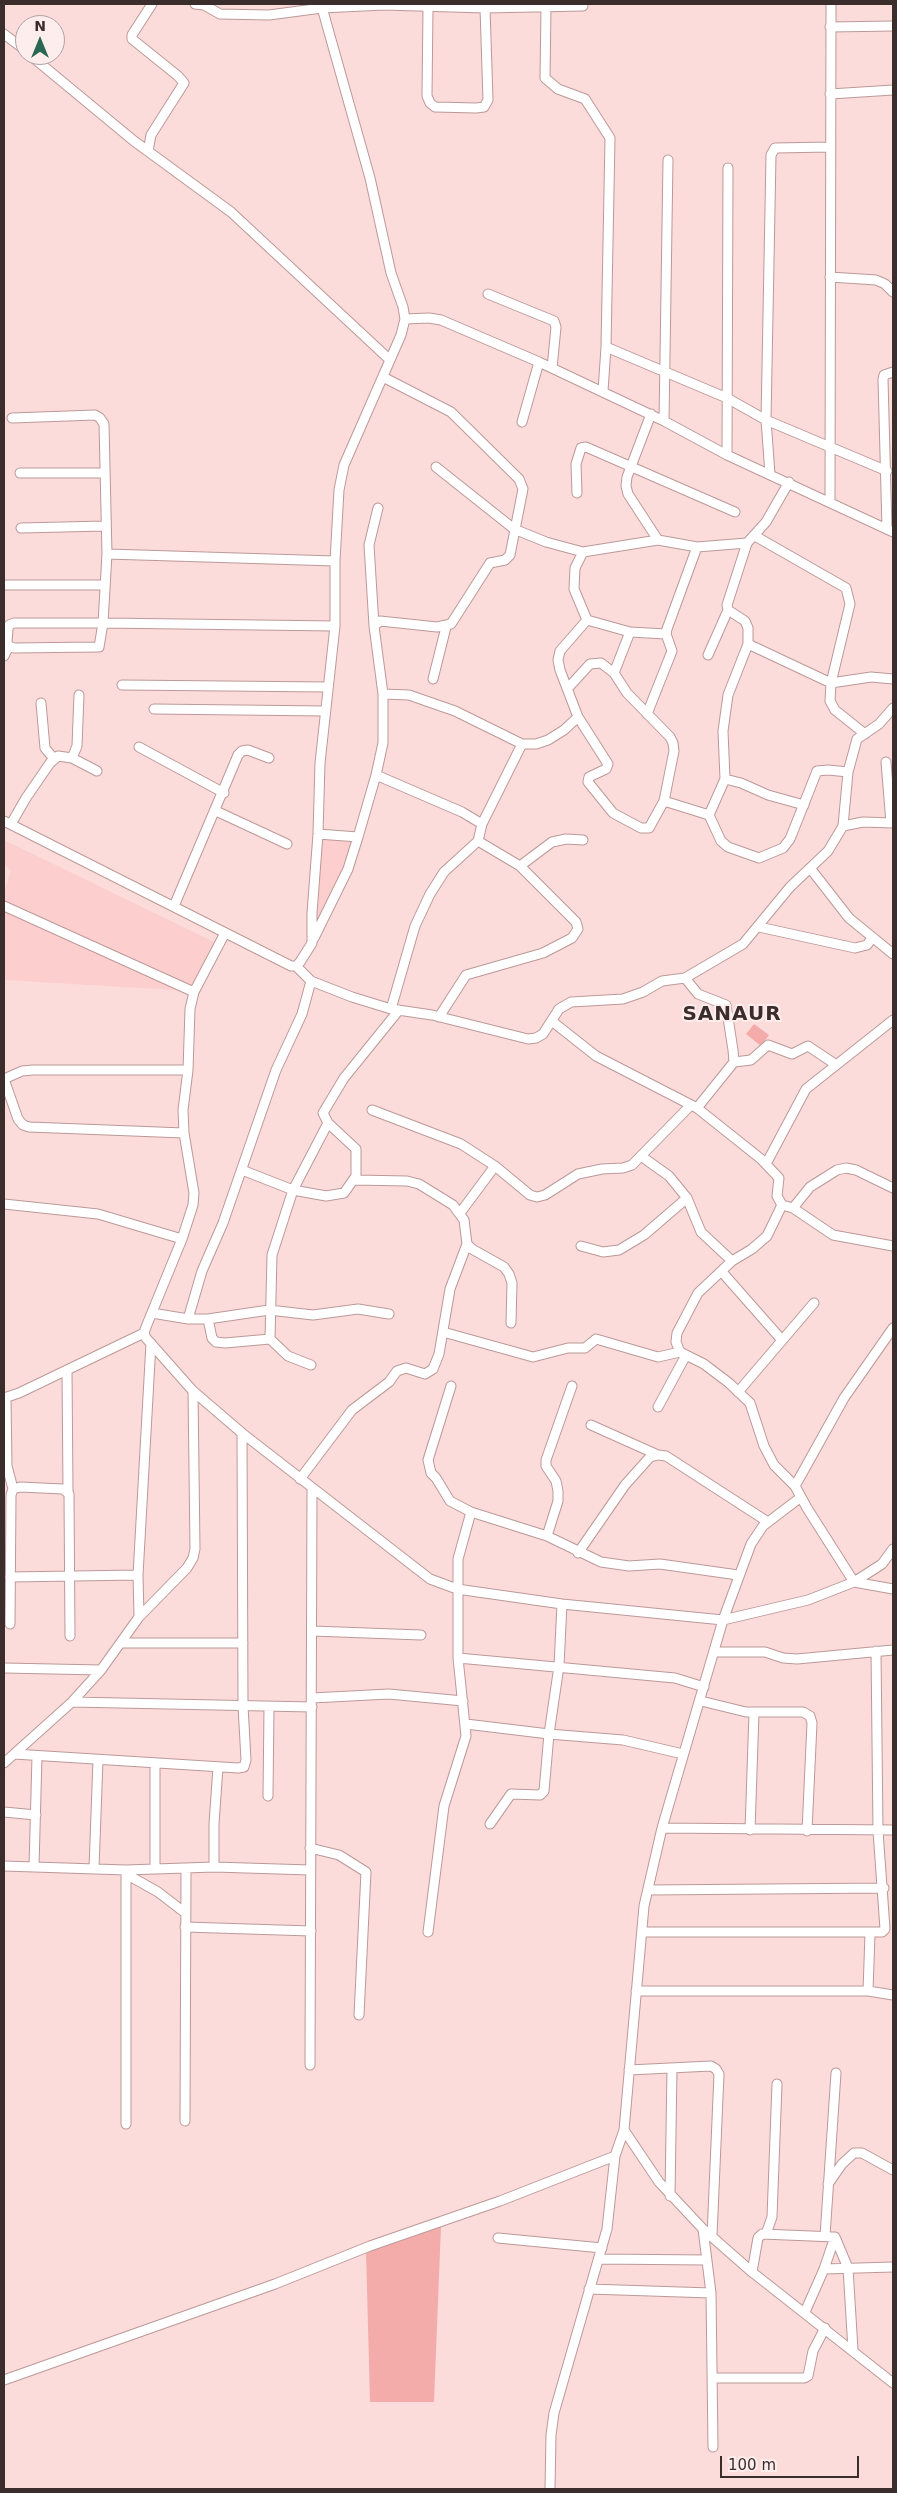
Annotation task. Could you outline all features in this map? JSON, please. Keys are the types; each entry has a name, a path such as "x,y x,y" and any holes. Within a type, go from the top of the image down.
{"street":[{"path":"148,151 151,135 184,83 132,39 132,35 152,4"},
{"path":"195,4 204,5 220,14 269,15 321,6 384,5 486,8 583,6"},
{"path":"830,4 830,502"},
{"path":"314,938 312,913 318,834 320,763 335,626 335,561 339,490 342,472 401,335 405,319 391,273 370,178 321,6"},
{"path":"428,7 427,96 430,104 435,107 476,108 484,107 488,100 486,8"},
{"path":"546,7 545,78 558,90 585,99 610,138 606,347 603,391"},
{"path":"830,27 893,26"},
{"path":"4,34 15,42"},
{"path":"42,65 148,151 231,212 390,360"},
{"path":"830,94 893,90"},
{"path":"770,474 766,420 771,155 775,148 830,147"},
{"path":"664,421 668,160"},
{"path":"727,454 728,168"},
{"path":"830,277 876,280 885,284 893,292"},
{"path":"488,294 554,322 556,327 552,368"},
{"path":"405,319 429,318 441,320 539,362 651,414 727,454 890,530 883,380 884,375 893,372"},
{"path":"606,347 727,398 766,420 887,471"},
{"path":"522,422 539,362"},
{"path":"374,626 380,620 437,628 451,624 490,563 505,560 510,556 523,489 519,479 451,412 383,377"},
{"path":"651,414 627,478 628,494 658,540"},
{"path":"9,646 14,648 99,647 103,622 107,554 104,424 100,418 95,415 12,418"},
{"path":"577,493 576,469 582,447 586,447 735,512"},
{"path":"436,467 514,528 546,542 583,552 658,540 697,547 747,542 755,536 766,522 789,482"},
{"path":"20,473 104,472"},
{"path":"296,966 314,938 348,869 376,775 383,743 383,694 374,626 369,545 378,508"},
{"path":"21,528 105,526"},
{"path":"755,536 846,588 850,604 831,683 831,706 866,734"},
{"path":"708,655 728,610 727,605 747,542"},
{"path":"647,714 672,651 666,634 697,547"},
{"path":"583,552 575,568 574,589 587,620"},
{"path":"107,554 335,561"},
{"path":"4,585 104,585"},
{"path":"728,610 745,621 748,628 748,644 728,695 723,731 725,779 709,815 721,842 759,858 768,856 787,844 797,828 818,771 848,772"},
{"path":"587,620 630,632 666,634"},
{"path":"568,688 590,664 595,662 601,663 614,673 627,693 673,743 664,801 653,824 645,829 618,817 607,808 588,782 589,777 606,769 608,764 578,717 559,665 560,651 587,620"},
{"path":"4,656 9,646 7,643 9,625 14,623 103,622 335,626"},
{"path":"433,679 446,626"},
{"path":"614,673 630,632"},
{"path":"748,644 831,683 871,677 893,679"},
{"path":"122,685 328,688"},
{"path":"383,694 409,695 455,711 522,744 536,744 548,740 564,730 578,717"},
{"path":"72,758 77,746 78,695"},
{"path":"40,702 45,748 54,759"},
{"path":"97,771 72,758 58,756 6,822 291,966 296,966 311,980 352,997 395,1010 438,1017 528,1039 536,1038 543,1034 553,1022 559,1010 571,1002 623,999 644,992 662,981 686,978 743,944 759,927 790,887 828,852 843,826 848,772 852,751 857,739 879,724 893,708"},
{"path":"154,710 325,711"},
{"path":"242,1170 293,1190 326,1196 344,1193 355,1180 356,1149 328,1123 323,1113 334,1093 395,1010 416,926 430,894 444,872 478,841 482,824 522,744"},
{"path":"139,747 224,793"},
{"path":"174,906 224,793 234,763 242,751 248,750 269,758"},
{"path":"843,826 863,822 892,823 886,762"},
{"path":"376,775 462,812 482,824"},
{"path":"725,779 804,805"},
{"path":"664,801 709,815"},
{"path":"216,811 287,844"},
{"path":"318,834 358,837"},
{"path":"520,866 552,842 566,839 583,840"},
{"path":"438,1017 466,975 543,953 572,938 576,933 576,922 520,866 478,841"},
{"path":"810,868 849,918 893,954"},
{"path":"4,906 194,992"},
{"path":"759,927 855,948 867,945 872,938"},
{"path":"10,1624 11,1495 13,1489 7,1466 5,1398 144,1333 182,1239 193,1205 194,1193 184,1132 183,1110 188,1070 190,1009 194,992 225,933"},
{"path":"686,978 698,994 726,1006 734,1062"},
{"path":"188,1319 202,1271 242,1170 276,1070 302,1014 311,980"},
{"path":"766,1164 806,1089 835,1064 893,1020"},
{"path":"553,1022 596,1056 693,1107 766,1164 780,1178 777,1196 782,1204 793,1208 833,1235 872,1244 893,1246"},
{"path":"372,1110 461,1144 495,1166 530,1195 537,1197 545,1195 578,1174 632,1165 648,1146 693,1107 734,1062 751,1060 768,1045 792,1054 808,1046 835,1064"},
{"path":"184,1132 29,1127 23,1125 18,1119 4,1079 22,1071 33,1070 188,1070"},
{"path":"311,1366 288,1356 270,1339 269,1310 272,1255 293,1190 328,1123"},
{"path":"641,1156 669,1176 687,1198 701,1232 732,1261"},
{"path":"460,1212 495,1166"},
{"path":"793,1208 810,1187 837,1170 846,1168 856,1170 893,1188"},
{"path":"300,1479 352,1410 389,1382 397,1371 406,1368 425,1374 433,1370 443,1332 450,1290 467,1244 464,1220 460,1212 443,1197 419,1184 395,1180 355,1180"},
{"path":"581,1246 603,1252 619,1250 644,1235 687,1198"},
{"path":"4,1204 98,1214 182,1239"},
{"path":"782,1204 767,1236 752,1249 732,1261 698,1293 680,1324 676,1342 683,1353 704,1364 750,1403 764,1446 774,1465 795,1486 854,1582 893,1589"},
{"path":"467,1244 472,1249 504,1267 509,1274 512,1283 511,1323"},
{"path":"722,1272 781,1339"},
{"path":"738,1392 814,1302"},
{"path":"152,1313 188,1319 208,1319 269,1310 313,1315 358,1309 389,1314"},
{"path":"208,1319 212,1338 216,1342 270,1339"},
{"path":"795,1486 844,1398 893,1328"},
{"path":"443,1332 533,1357 568,1348 585,1348 596,1339 658,1356 683,1353"},
{"path":"144,1333 150,1343 193,1391 242,1433 430,1579 457,1590 562,1604 723,1620 808,1600 854,1582 882,1564 893,1549"},
{"path":"139,1618 138,1575 150,1343"},
{"path":"658,1407 683,1353"},
{"path":"67,1370 70,1636"},
{"path":"452,1386 428,1460 429,1468 450,1501 471,1512 547,1536 578,1553 613,1565 660,1564 738,1575"},
{"path":"547,1536 558,1501 558,1491 546,1460 572,1386"},
{"path":"8,1758 72,1702 101,1670 139,1618 187,1568 195,1549 193,1391"},
{"path":"591,1425 666,1456 768,1522"},
{"path":"8,1758 37,1756 244,1767 246,1760 243,1643 242,1433"},
{"path":"578,1553 625,1485 650,1457 658,1454"},
{"path":"13,1489 20,1487 63,1489 68,1491"},
{"path":"310,2065 312,1489"},
{"path":"550,2489 551,2435 554,2413 602,2248 609,2216 615,2156 624,2130 644,1906 662,1828 723,1620 751,1544 768,1522 801,1497"},
{"path":"428,1932 444,1806 466,1736 458,1658 457,1590 458,1559 471,1512"},
{"path":"10,1577 138,1575"},
{"path":"490,1824 511,1794 543,1794 559,1666 562,1604"},
{"path":"312,1631 421,1635"},
{"path":"121,1643 243,1643"},
{"path":"714,1652 765,1652 783,1658 797,1659 893,1650"},
{"path":"642,1932 870,1934 882,1932 885,1929 884,1888 878,1831 876,1651"},
{"path":"458,1658 675,1678 704,1688"},
{"path":"4,1668 101,1670"},
{"path":"72,1702 269,1707 389,1694 463,1701"},
{"path":"700,1701 754,1713 803,1712 810,1716 812,1723 807,1830"},
{"path":"268,1796 269,1707"},
{"path":"750,1830 754,1713"},
{"path":"466,1724 549,1734 623,1740 683,1754"},
{"path":"34,1867 37,1756"},
{"path":"94,1868 98,1760"},
{"path":"156,1762 156,1869"},
{"path":"214,1867 214,1824 218,1767"},
{"path":"4,1812 36,1815"},
{"path":"662,1828 893,1830"},
{"path":"310,1848 339,1855 363,1868 368,1877 359,2015"},
{"path":"4,1866 94,1868 126,1872 214,1867 310,1870"},
{"path":"185,2121 184,1912 186,1868"},
{"path":"126,1872 158,1892 184,1912"},
{"path":"126,1872 126,2124"},
{"path":"648,1890 884,1888"},
{"path":"185,1927 311,1931"},
{"path":"868,1992 870,1934"},
{"path":"636,1991 868,1992 893,1995"},
{"path":"629,2070 711,2066 719,2074 712,2236"},
{"path":"670,2196 672,2068"},
{"path":"825,2236 836,2073"},
{"path":"766,2234 772,2217 777,2084"},
{"path":"624,2130 670,2196 703,2229 752,2272 893,2383"},
{"path":"828,2185 842,2164 854,2153 862,2153 893,2170"},
{"path":"4,2380 275,2284 370,2246 500,2201 615,2156"},
{"path":"703,2229 711,2293 713,2447"},
{"path":"752,2272 758,2238 766,2234 835,2237"},
{"path":"835,2237 848,2268 853,2350"},
{"path":"805,2312 824,2269 835,2237"},
{"path":"498,2238 602,2248"},
{"path":"599,2259 707,2260"},
{"path":"824,2269 893,2267"},
{"path":"589,2290 711,2293"},
{"path":"712,2378 804,2378 808,2376 814,2351 825,2328"}],"shaded area":[{"path":"319,835 357,842 315,937"},
{"path":"4,840 214,942 192,991 4,980 4,893 11,870 4,865"},
{"path":"754,1024 769,1035 761,1046 746,1034"},
{"path":"441,2226 434,2402 370,2402 366,2251"}],"district":[{"name":"SANAUR","path":"732,1015"}]}
